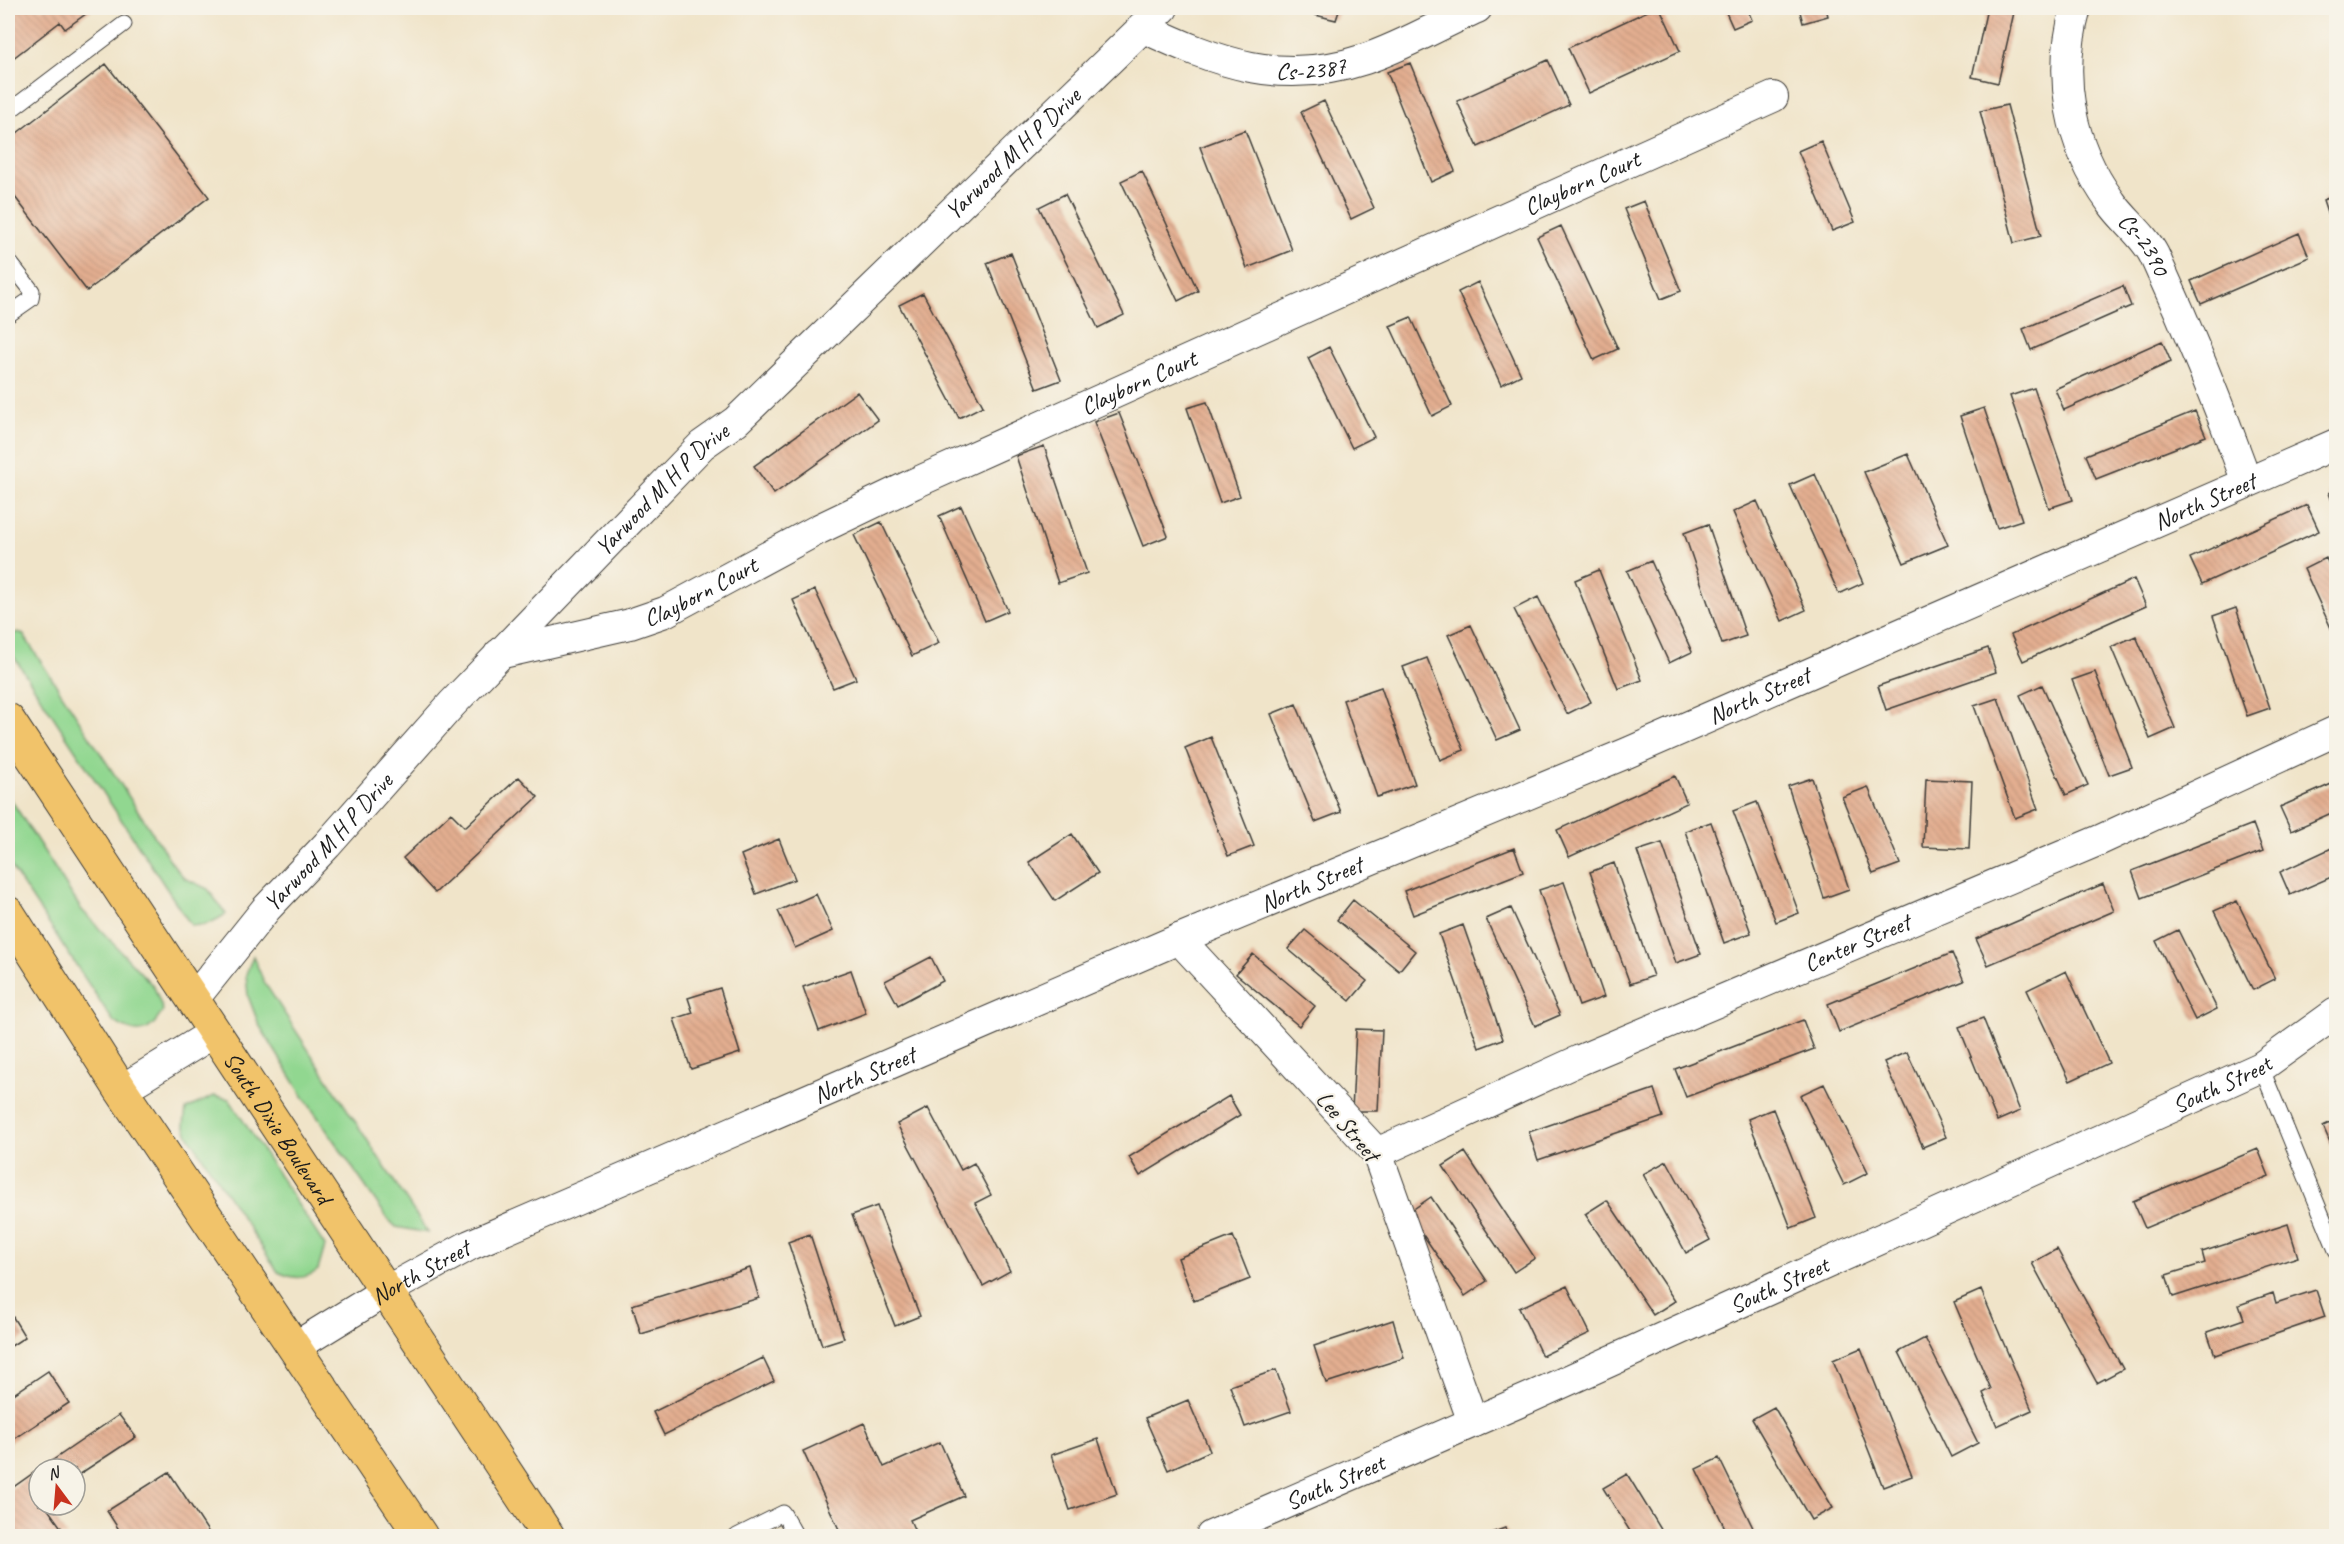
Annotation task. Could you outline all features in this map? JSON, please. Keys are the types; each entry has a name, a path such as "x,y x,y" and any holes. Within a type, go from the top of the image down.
{"highway":[{"name":"South Dixie Boulevard","path":"8,720 548,1536"},
{"path":"8,913 121,1090 421,1536"}],"street":[{"name":"Cs-2387","path":"1153,17 1183,46 1252,68 1280,73 1309,72 1365,59 1477,8"},
{"name":"Cs-2390","path":"2076,8 2068,43 2066,71 2069,103 2076,133 2086,160 2110,201 2152,251 2220,409 2247,482"},
{"name":"Yarwood M H P Drive","path":"193,1000 266,909 327,845 499,654 702,445 736,421 1153,17"},
{"name":"Clayborn Court","path":"499,654 630,624 665,612 819,529 913,484 1773,97"},
{"name":"North Street","path":"295,1347 386,1291 470,1245 1179,939 1627,753 2337,444"},
{"name":"Center Street","path":"1377,1153 1580,1060 2100,840 2337,731"},
{"name":"Lee Street","path":"1179,939 1377,1153 1473,1422"},
{"name":"South Street","path":"1211,1536 1473,1422 2261,1067 2337,1013"},
{"path":"121,1090 215,1032"}],"lane":[{"path":"8,112 124,24"},
{"path":"8,260 32,291 31,299 8,315"},
{"path":"2261,1067 2337,1250"},
{"path":"737,1536 783,1513 796,1536"}],"green space":[{"path":"18,632 23,634 172,863 184,878 208,889 226,914 205,924 191,925 8,648 8,636"},
{"path":"8,795 81,909 154,987 163,1010 153,1025 147,1029 135,1031 113,1021 8,862"},
{"path":"253,956 264,982 428,1233 396,1227 388,1219 303,1096 259,1025 248,996 246,974"},
{"path":"214,1096 229,1099 325,1246 318,1270 308,1276 289,1276 278,1272 188,1135 184,1125 186,1109"}],"building":[{"path":"8,8 94,8 65,29 60,22 8,62"},
{"path":"1317,8 1340,8 1336,20 1315,15"},
{"path":"1654,8 1660,8 1680,51 1589,93 1568,48"},
{"path":"1724,8 1747,8 1752,20 1733,28"},
{"path":"1799,8 1826,8 1828,16 1803,23"},
{"path":"1987,8 2015,8 1998,83 1972,77"},
{"path":"1548,60 1569,105 1478,147 1457,101"},
{"path":"1410,63 1455,171 1431,182 1387,72"},
{"path":"106,64 209,197 87,291 8,188 8,140"},
{"path":"1324,101 1374,208 1351,219 1301,112"},
{"path":"2007,105 2041,236 2014,243 1980,111"},
{"path":"1245,130 1292,250 1247,268 1200,147"},
{"path":"1821,141 1855,222 1832,231 1798,151"},
{"path":"1142,171 1198,291 1178,301 1121,181"},
{"path":"1065,194 1124,315 1098,328 1039,207"},
{"path":"2336,195 2336,222 2331,224 2323,200"},
{"path":"1644,201 1681,291 1661,299 1624,209"},
{"path":"1561,226 1618,349 1594,360 1537,237"},
{"path":"2299,233 2309,257 2201,304 2191,281"},
{"path":"1011,253 1061,380 1037,389 987,263"},
{"path":"1478,282 1521,375 1501,385 1458,292"},
{"path":"2123,286 2131,306 2031,350 2023,329"},
{"path":"923,293 983,406 959,418 899,305"},
{"path":"1411,317 1452,406 1432,416 1390,326"},
{"path":"2162,341 2171,362 2064,410 2055,389"},
{"path":"1329,347 1374,437 1352,448 1308,358"},
{"path":"2034,388 2073,500 2049,508 2010,396"},
{"path":"857,392 878,420 774,494 754,466"},
{"path":"1207,402 1240,496 1220,503 1187,408"},
{"path":"1984,408 2022,520 1997,528 1960,416"},
{"path":"2195,411 2206,436 2096,479 2086,455"},
{"path":"1119,413 1168,536 1143,546 1094,422"},
{"path":"1044,446 1087,573 1058,583 1016,456"},
{"path":"1908,454 1948,545 1904,563 1864,472"},
{"path":"1815,474 1863,583 1839,594 1790,485"},
{"path":"2336,490 2336,512 2329,493"},
{"path":"1757,501 1806,610 1782,621 1733,512"},
{"path":"2307,505 2319,531 2202,584 2190,558"},
{"path":"961,506 1008,611 985,621 939,516"},
{"path":"881,522 939,643 912,656 854,535"},
{"path":"1708,524 1746,636 1722,644 1684,533"},
{"path":"2326,558 2336,580 2336,639 2304,569"},
{"path":"1651,561 1692,652 1669,663 1627,571"},
{"path":"1599,570 1642,680 1618,689 1575,580"},
{"path":"2134,579 2146,606 2023,661 2011,635"},
{"path":"815,590 856,679 833,688 793,600"},
{"path":"1538,597 1591,702 1567,714 1514,609"},
{"path":"2236,608 2270,708 2247,716 2213,616"},
{"path":"1471,625 1520,730 1497,740 1448,635"},
{"path":"2136,636 2175,728 2150,739 2111,647"},
{"path":"1988,648 1996,672 1886,710 1878,686"},
{"path":"1427,658 1464,750 1440,760 1403,667"},
{"path":"2095,672 2132,767 2109,775 2072,680"},
{"path":"2042,685 2088,785 2066,795 2020,695"},
{"path":"1381,687 1415,784 1377,797 1343,700"},
{"path":"1998,698 2038,809 2015,818 1974,706"},
{"path":"1296,704 1341,812 1315,822 1271,714"},
{"path":"1211,737 1254,846 1228,856 1185,748"},
{"path":"1675,776 1687,803 1569,857 1557,830"},
{"path":"519,777 538,797 435,893 403,858 451,813 465,827"},
{"path":"1812,778 1849,889 1824,898 1788,786"},
{"path":"1926,779 1972,781 1969,849 1923,847"},
{"path":"2336,782 2336,811 2291,831 2280,807"},
{"path":"1868,787 1900,864 1873,874 1842,797"},
{"path":"1757,802 1799,913 1776,922 1733,811"},
{"path":"1711,822 1751,933 1724,943 1685,831"},
{"path":"2253,824 2263,851 2142,898 2132,871"},
{"path":"1072,834 1098,873 1055,901 1029,862"},
{"path":"779,839 795,879 756,894 741,855"},
{"path":"1662,843 1701,954 1676,963 1637,851"},
{"path":"2336,846 2336,875 2290,895 2280,872"},
{"path":"1514,848 1523,872 1413,915 1404,891"},
{"path":"1614,863 1653,976 1630,984 1590,872"},
{"path":"1564,882 1604,997 1579,1006 1539,890"},
{"path":"2103,884 2114,911 1988,965 1976,939"},
{"path":"816,894 833,931 795,948 778,911"},
{"path":"1353,900 1415,951 1399,971 1337,920"},
{"path":"2237,901 2275,979 2253,990 2214,911"},
{"path":"1511,908 1560,1015 1535,1026 1486,919"},
{"path":"1463,925 1503,1039 1479,1048 1439,934"},
{"path":"1305,930 1367,981 1350,1001 1288,949"},
{"path":"2178,930 2217,1009 2195,1020 2156,941"},
{"path":"1952,953 1964,981 1839,1032 1828,1004"},
{"path":"1253,954 1315,1006 1299,1026 1236,974"},
{"path":"931,957 943,981 898,1005 885,981"},
{"path":"851,970 866,1013 819,1031 803,987"},
{"path":"2066,971 2109,1063 2070,1081 2027,990"},
{"path":"720,988 740,1053 691,1069 674,1019 693,1013 688,998"},
{"path":"1983,1018 2020,1111 1997,1121 1959,1027"},
{"path":"1803,1020 1814,1049 1686,1097 1675,1069"},
{"path":"1356,1029 1382,1030 1378,1111 1352,1111"},
{"path":"1907,1052 1946,1137 1923,1147 1884,1062"},
{"path":"1824,1084 1868,1173 1844,1185 1800,1095"},
{"path":"1654,1089 1663,1117 1538,1160 1529,1132"},
{"path":"1229,1096 1240,1115 1140,1176 1129,1157"},
{"path":"928,1108 961,1170 974,1163 991,1195 975,1203 1010,1271 983,1286 897,1124"},
{"path":"1773,1109 1816,1218 1791,1228 1748,1119"},
{"path":"2336,1120 2336,1145 2332,1147 2323,1126"},
{"path":"2258,1149 2269,1176 2145,1228 2133,1201"},
{"path":"1465,1152 1535,1258 1514,1272 1443,1166"},
{"path":"1667,1161 1710,1240 1686,1253 1643,1174"},
{"path":"1431,1197 1487,1281 1465,1296 1408,1213"},
{"path":"1607,1200 1675,1301 1653,1315 1585,1214"},
{"path":"877,1206 920,1316 895,1326 852,1215"},
{"path":"2288,1224 2298,1257 2173,1297 2166,1275 2205,1263 2202,1252"},
{"path":"810,1234 844,1338 822,1345 788,1242"},
{"path":"1233,1236 1250,1279 1194,1301 1178,1258"},
{"path":"2057,1249 2123,1369 2097,1383 2032,1263"},
{"path":"750,1268 759,1298 641,1334 632,1305"},
{"path":"1567,1286 1590,1333 1542,1356 1519,1308"},
{"path":"1981,1290 2032,1410 1997,1426 1983,1393 1991,1389 1954,1302"},
{"path":"2316,1290 2325,1317 2215,1355 2207,1332 2244,1319 2239,1305 2273,1293 2276,1303"},
{"path":"8,1309 25,1337 8,1348"},
{"path":"1393,1320 1404,1358 1326,1383 1314,1346"},
{"path":"1925,1338 1978,1443 1951,1457 1899,1352"},
{"path":"1861,1348 1912,1476 1883,1487 1833,1360"},
{"path":"763,1358 774,1381 664,1435 653,1412"},
{"path":"1276,1370 1291,1411 1245,1427 1230,1386"},
{"path":"48,1371 69,1403 8,1443 8,1398"},
{"path":"1188,1400 1210,1451 1168,1470 1145,1418"},
{"path":"1774,1407 1833,1508 1811,1520 1752,1419"},
{"path":"119,1415 136,1437 87,1469 87,1457 58,1457"},
{"path":"864,1423 884,1467 940,1442 964,1496 910,1520 917,1536 842,1536 803,1451"},
{"path":"1098,1439 1117,1494 1070,1510 1051,1455"},
{"path":"1719,1458 1757,1536 1729,1536 1696,1469"},
{"path":"169,1472 211,1536 123,1536 107,1511"},
{"path":"1627,1474 1665,1536 1633,1536 1603,1488"},
{"path":"27,1478 27,1517 54,1517 67,1536 8,1536 8,1491"},
{"path":"1505,1528 1509,1536 1483,1536"}]}
